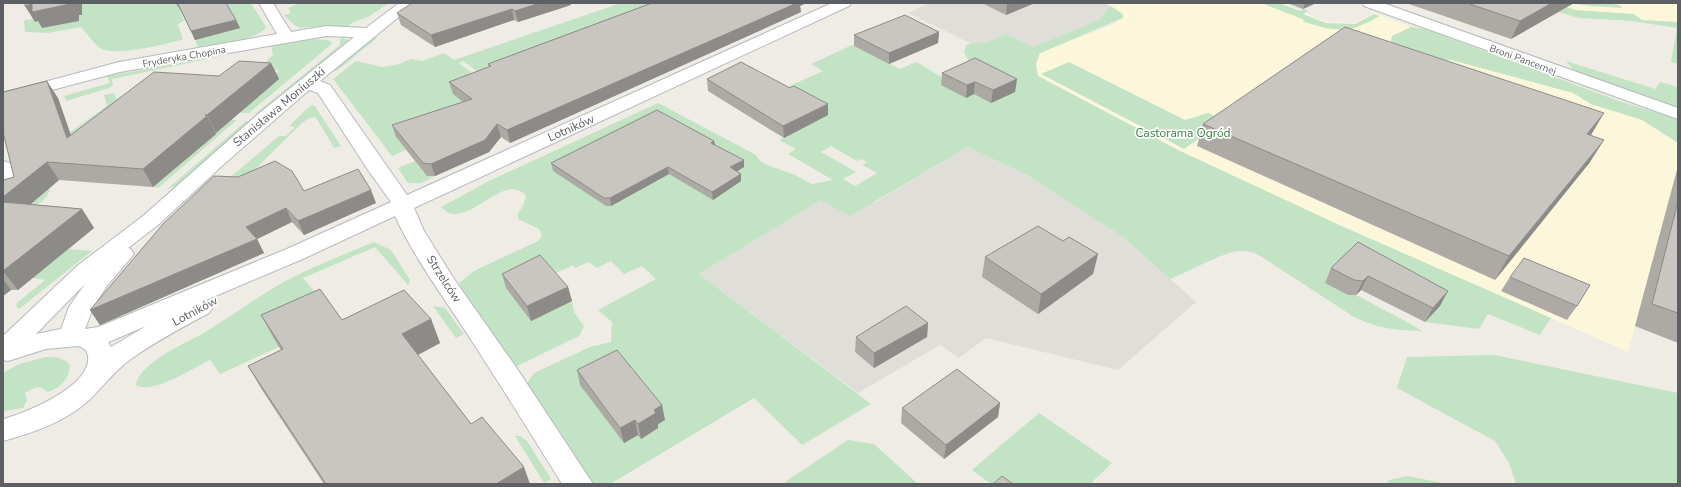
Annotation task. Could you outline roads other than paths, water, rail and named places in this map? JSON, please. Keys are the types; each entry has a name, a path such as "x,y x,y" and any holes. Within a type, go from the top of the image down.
{"street":[{"path":"266,3 287,37"},
{"name":"Stanisława Moniuszki","path":"3,350 25,331 44,310 85,271 155,217 305,84 368,33 409,3"},
{"name":"Lotników","path":"3,354 28,344 50,339 102,335 297,252 844,3"},
{"name":"Broni Pancernej","path":"1369,3 1678,114"},
{"name":"Fryderyka Chopina","path":"3,98 119,67 287,37 326,31 368,33"},
{"name":"Strzelców","path":"305,84 316,85 324,90 403,204 404,212 413,231 446,284 509,377 578,484"},
{"path":"3,167 5,176 3,179"},
{"name":"Stanisława Moniuszki","path":"76,338 81,307 98,282 130,248 155,217"},
{"name":"Lotników","path":"42,417 66,404 84,389 96,374 121,353 297,252"},
{"path":"76,338 94,343 100,351 101,362 96,374"},
{"path":"3,430 42,417"},
{"path":"3,442 42,417"}],"park label":[{"name":"Castorama Ogród","path":"1183,133"}]}
